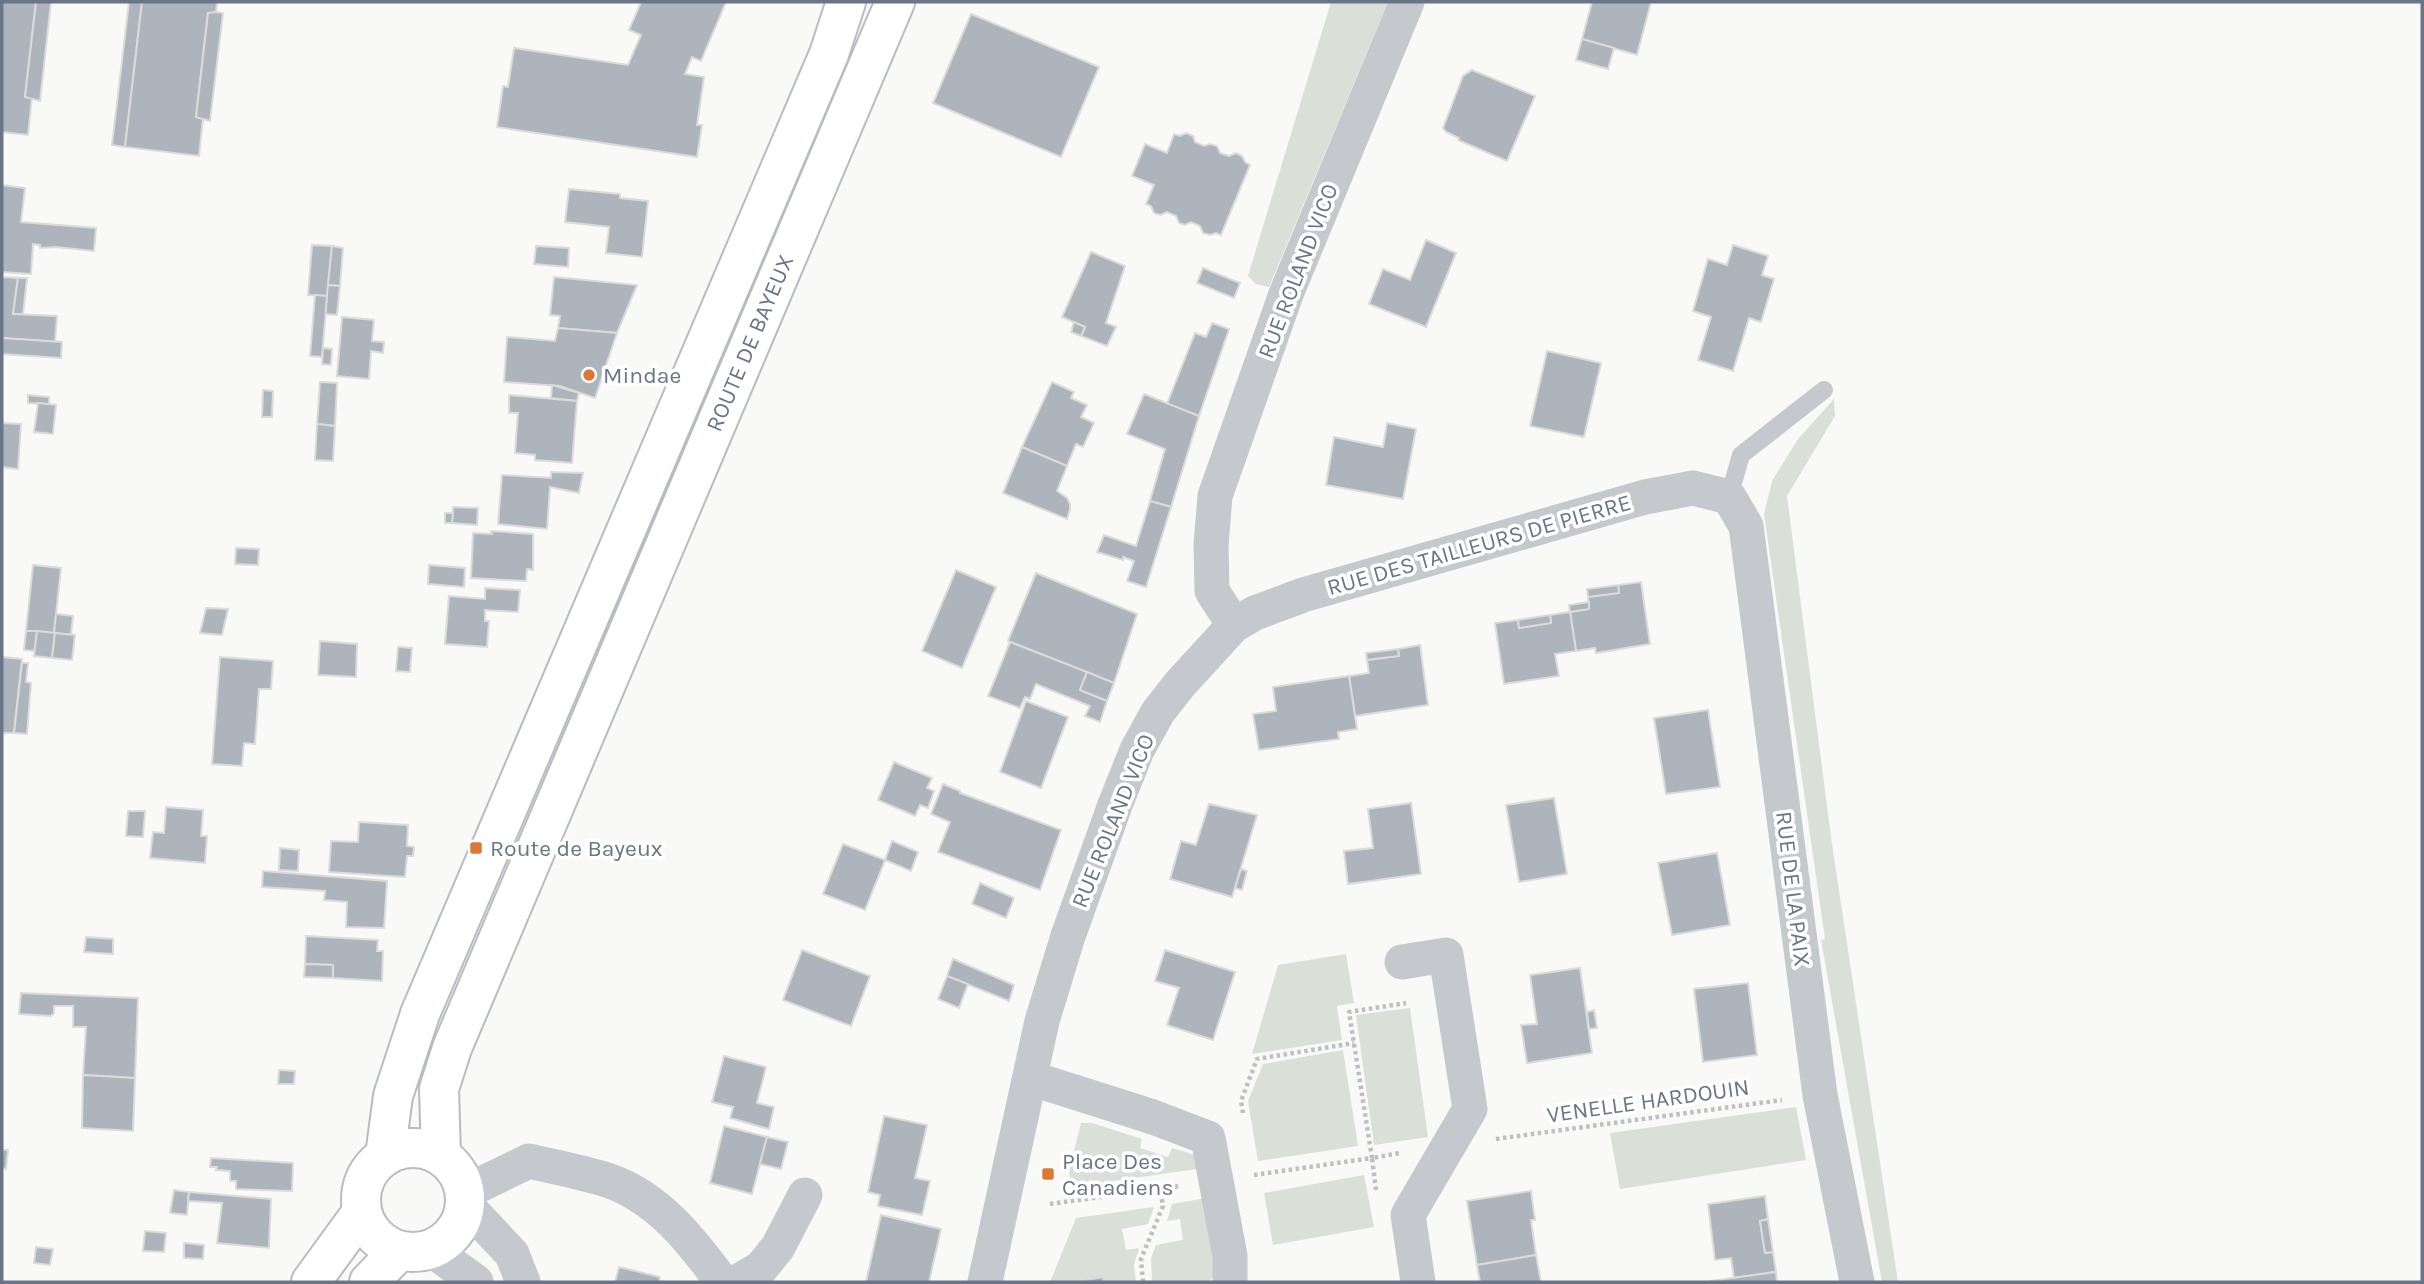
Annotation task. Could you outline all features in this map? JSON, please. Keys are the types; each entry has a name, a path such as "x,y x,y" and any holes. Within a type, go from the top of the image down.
{"main road":[{"name":"ROUTE DE BAYEUX","path":"385,1156 393,1096 420,1014 829,54 846,2"},
{"name":"ROUTE DE BAYEUX","path":"441,1156 439,1089 452,1048 895,2"},
{"path":"369,1282 415,1250 445,1242 462,1219 465,1198 456,1172 441,1156 428,1149 413,1147 399,1149 375,1164 362,1186 362,1212 375,1237 415,1250"},
{"path":"312,1282 362,1212"}],"street":[{"name":"RUE ROLAND VICO","path":"985,1282 1042,1021 1068,936 1137,750 1158,712 1234,625 1212,591 1214,496 1286,294 1407,2"},
{"name":"RUE DES TAILLEURS DE PIERRE","path":"1234,625 1255,613 1303,595 1645,497 1693,488 1729,497"},
{"name":"RUE DE LA PAIX","path":"1729,497 1746,526 1820,1095 1857,1282"},
{"path":"1402,962 1446,955 1470,1109 1408,1214 1418,1282"},
{"path":"1030,1078 1153,1117 1208,1138 1230,1256 1230,1282"},
{"path":"523,1282 512,1254 465,1198 529,1161 609,1181 654,1205 695,1244 722,1282"},
{"path":"737,1282 761,1268 778,1247 805,1195"},
{"path":"415,1250 476,1282"}],"lane":[{"path":"1729,497 1741,455 1824,390"}],"path":[{"path":"1377,1193 1349,1012 1412,1002"},
{"path":"1243,1113 1241,1101 1257,1059 1354,1043"},
{"name":"VENELLE HARDOUIN","path":"1495,1139 1820,1095"},
{"path":"1253,1175 1410,1152"},
{"path":"1050,1204 1182,1186"},
{"path":"1143,1282 1141,1259 1163,1206 1160,1189"}],"shaded area":[{"path":"1331,2 1388,2 1269,287 1256,284 1248,276"},
{"path":"1834,399 1835,416 1787,496 1831,837 1898,1282 1882,1282 1821,940 1825,939 1764,514 1772,481 1798,439"},
{"path":"1346,954 1354,1003 1337,1006 1342,1040 1252,1054 1278,965"},
{"path":"1410,1008 1428,1137 1374,1145 1356,1015"},
{"path":"1343,1050 1358,1146 1258,1161 1248,1101 1263,1064"},
{"path":"1796,1107 1806,1160 1620,1189 1610,1133"},
{"path":"1081,1123 1092,1123 1142,1139 1140,1148 1168,1157 1172,1148 1195,1155 1197,1169 1071,1187 1069,1171"},
{"path":"1364,1175 1374,1227 1273,1245 1264,1193"},
{"path":"1206,1198 1215,1273 1209,1282 1152,1282 1151,1258 1156,1245 1183,1240 1180,1219 1167,1221 1172,1204"},
{"path":"1154,1207 1148,1224 1122,1229 1126,1250 1139,1248 1134,1265 1136,1282 1104,1282 1103,1277 1074,1282 1050,1282 1076,1218"}],"building":[{"path":"2,2 36,2 25,97 32,97 28,135 2,132"},
{"path":"36,2 51,2 40,101 25,97"},
{"path":"129,2 142,2 125,147 112,145"},
{"path":"142,2 217,2 216,14 208,13 196,117 203,118 199,156 125,147"},
{"path":"641,2 726,2 701,61 692,57 685,74 704,77 697,125 702,125 697,157 497,127 503,86 508,87 514,48 628,65 641,35 629,30"},
{"path":"1592,2 1651,2 1637,55 1582,39"},
{"path":"208,13 223,13 210,121 196,117"},
{"path":"971,14 1099,67 1061,157 933,103"},
{"path":"1582,39 1614,48 1608,69 1576,60"},
{"path":"1472,70 1535,96 1507,161 1458,140 1459,138 1443,128 1463,76"},
{"path":"1186,133 1204,146 1217,146 1220,153 1229,156 1236,153 1242,156 1250,165 1221,235 1203,233 1200,226 1191,222 1185,225 1179,223 1176,216 1167,212 1160,215 1154,213 1151,206 1146,204 1154,185 1132,176 1145,144 1167,153 1174,134 1180,136"},
{"path":"2,185 25,188 21,222 96,228 94,251 40,248 40,245 33,244 31,274 2,272"},
{"path":"569,189 620,194 620,198 648,201 642,257 606,253 609,227 565,222"},
{"path":"1426,240 1456,253 1426,327 1369,304 1383,269 1410,280"},
{"path":"312,245 332,246 327,296 308,295"},
{"path":"1733,245 1768,256 1762,275 1774,279 1761,322 1749,318 1733,371 1698,360 1711,317 1693,311 1708,259 1727,265"},
{"path":"332,246 343,248 340,286 328,285"},
{"path":"536,246 569,248 568,267 534,264"},
{"path":"1091,252 1125,266 1106,323 1116,327 1107,346 1081,336 1085,327 1062,317"},
{"path":"1203,268 1240,283 1234,298 1197,283"},
{"path":"2,277 18,278 13,314 57,316 55,342 2,338"},
{"path":"554,277 637,285 617,333 558,328 560,316 550,315"},
{"path":"18,278 27,278 23,314 13,314"},
{"path":"328,285 340,286 337,315 325,314"},
{"path":"315,295 327,296 322,357 310,356"},
{"path":"342,317 374,320 372,341 384,342 383,353 371,351 369,379 337,376"},
{"path":"1074,322 1085,327 1081,336 1071,332"},
{"path":"1212,323 1229,329 1199,416 1167,404 1195,333 1206,337"},
{"path":"558,328 617,333 595,398 560,386 504,382 507,337 555,341"},
{"path":"2,338 62,342 61,358 2,354"},
{"path":"323,348 332,349 331,365 322,364"},
{"path":"1547,351 1601,363 1584,437 1530,426"},
{"path":"320,382 337,383 335,426 317,424"},
{"path":"1052,382 1074,392 1071,398 1087,405 1081,417 1094,423 1083,447 1076,444 1067,466 1022,447"},
{"path":"552,385 579,393 577,401 551,398"},
{"path":"263,390 273,391 272,417 262,417"},
{"path":"1144,394 1199,416 1171,507 1150,501 1165,449 1127,434"},
{"path":"28,395 49,397 49,404 28,403"},
{"path":"509,395 577,401 572,463 535,460 535,455 515,453 518,413 509,413"},
{"path":"38,403 56,405 53,434 34,432"},
{"path":"2,423 21,424 18,469 2,467"},
{"path":"1387,423 1416,429 1403,499 1326,485 1334,437 1383,447"},
{"path":"317,424 335,426 333,461 315,460"},
{"path":"1022,447 1067,466 1057,491 1067,498 1070,504 1067,519 1003,493"},
{"path":"551,472 583,473 579,493 550,487 547,529 498,524 502,475 551,478"},
{"path":"1150,501 1171,507 1146,587 1127,581 1134,561 1097,552 1104,535 1136,546"},
{"path":"453,507 478,508 477,525 452,523"},
{"path":"445,513 453,513 452,523 445,523"},
{"path":"491,531 533,534 533,570 527,569 526,581 471,578 473,533 492,534"},
{"path":"236,548 259,549 258,565 235,564"},
{"path":"33,565 61,568 54,633 26,631"},
{"path":"429,565 465,568 464,587 428,584"},
{"path":"956,570 996,587 962,668 922,651"},
{"path":"1036,573 1137,614 1114,683 1008,641"},
{"path":"1641,582 1650,644 1596,653 1595,648 1576,651 1570,612 1589,609 1588,597 1619,593 1618,585"},
{"path":"1618,585 1619,593 1588,597 1587,589"},
{"path":"485,588 520,590 518,612 485,610 485,621 489,621 487,647 445,644 449,596 485,599"},
{"path":"1589,602 1589,609 1570,612 1569,605"},
{"path":"206,608 228,609 222,635 200,633"},
{"path":"1570,612 1576,651 1555,654 1559,676 1504,684 1495,623 1518,620 1519,628 1551,623 1550,615"},
{"path":"56,614 73,616 71,635 54,633"},
{"path":"1550,615 1551,623 1519,628 1518,620"},
{"path":"26,631 37,631 35,651 24,650"},
{"path":"37,631 55,633 52,658 34,656"},
{"path":"55,633 75,635 72,660 52,658"},
{"path":"320,641 357,644 356,677 318,675"},
{"path":"1010,642 1087,672 1080,690 1107,701 1100,722 1085,716 1090,706 1036,684 1030,699 1025,697 1020,708 988,696"},
{"path":"1420,645 1428,705 1355,716 1349,676 1369,673 1367,660 1399,656 1398,649"},
{"path":"398,647 412,648 410,672 396,671"},
{"path":"1398,649 1399,656 1367,660 1366,653"},
{"path":"2,657 22,659 14,733 2,733"},
{"path":"220,657 273,661 271,689 259,689 255,744 244,743 242,766 212,764"},
{"path":"22,663 28,663 26,682 31,683 27,734 14,733"},
{"path":"1087,672 1114,683 1107,701 1080,690"},
{"path":"1349,676 1357,729 1338,732 1339,739 1259,750 1253,714 1276,711 1273,687"},
{"path":"1026,701 1068,717 1041,788 1000,772"},
{"path":"1708,710 1720,787 1666,794 1654,718"},
{"path":"894,762 932,778 927,788 934,791 928,808 920,805 915,816 878,800"},
{"path":"943,784 960,793 1061,830 1040,890 938,852 950,822 931,814"},
{"path":"1554,798 1567,874 1519,882 1506,805"},
{"path":"1411,803 1421,874 1348,884 1344,851 1373,848 1368,809"},
{"path":"1209,804 1257,815 1232,897 1170,879 1181,841 1196,845"},
{"path":"166,807 203,810 201,836 207,836 205,863 150,858 153,832 164,833"},
{"path":"128,811 145,811 143,837 126,836"},
{"path":"359,822 408,825 407,846 414,847 413,856 407,856 405,877 329,872 331,841 358,842"},
{"path":"892,841 918,852 911,871 885,860"},
{"path":"843,844 885,860 865,910 823,894"},
{"path":"280,848 299,850 298,871 279,870"},
{"path":"1717,853 1730,925 1672,935 1658,863"},
{"path":"1241,869 1247,871 1242,890 1235,888"},
{"path":"263,871 387,881 384,928 346,927 347,902 324,900 325,891 262,887"},
{"path":"980,883 1014,898 1006,918 972,904"},
{"path":"306,936 378,940 377,951 383,951 382,981 333,978 333,965 305,964"},
{"path":"86,937 113,939 113,954 84,952"},
{"path":"802,950 870,976 851,1026 783,1000"},
{"path":"1165,950 1235,972 1213,1040 1167,1025 1179,988 1155,981"},
{"path":"953,959 1014,985 1009,1001 947,976"},
{"path":"305,964 333,965 333,978 304,977"},
{"path":"1580,968 1592,1053 1527,1063 1521,1025 1537,1024 1530,975"},
{"path":"947,976 968,984 959,1008 938,999"},
{"path":"1748,983 1757,1055 1703,1062 1694,989"},
{"path":"21,993 138,998 135,1078 83,1075 86,1027 73,1027 73,1006 54,1006 51,1016 19,1014"},
{"path":"1594,1010 1597,1028 1589,1029 1587,1012"},
{"path":"724,1056 766,1067 757,1103 774,1107 769,1129 730,1118 733,1107 712,1102"},
{"path":"279,1070 295,1071 294,1084 278,1084"},
{"path":"83,1075 135,1078 133,1131 82,1128"},
{"path":"884,1116 927,1125 915,1178 930,1181 922,1215 878,1206 880,1195 868,1192"},
{"path":"724,1126 767,1137 752,1194 710,1183"},
{"path":"767,1137 788,1142 781,1169 760,1164"},
{"path":"2,1150 8,1150 6,1169 2,1168"},
{"path":"211,1158 293,1163 292,1191 236,1189 236,1181 230,1181 230,1171 210,1167"},
{"path":"174,1190 189,1192 187,1215 170,1213"},
{"path":"1531,1191 1535,1220 1531,1220 1536,1255 1477,1265 1467,1201"},
{"path":"189,1192 271,1199 269,1248 217,1243 222,1203 188,1201"},
{"path":"1765,1196 1768,1219 1760,1221 1765,1253 1773,1252 1776,1272 1734,1278 1731,1258 1715,1260 1708,1204"},
{"path":"881,1215 941,1229 929,1282 866,1282"},
{"path":"1768,1219 1773,1252 1765,1253 1760,1221"},
{"path":"145,1231 166,1233 164,1252 143,1251"},
{"path":"184,1243 204,1245 203,1259 184,1258"},
{"path":"36,1247 53,1249 50,1265 34,1263"},
{"path":"1536,1255 1541,1282 1480,1282 1477,1265"},
{"path":"619,1267 660,1277 659,1282 615,1282"},
{"path":"1776,1272 1777,1282 1710,1282 1710,1281"},
{"path":"1103,1277 1104,1282 1074,1282"}],"place":[{"name":"Mindae","path":"589,375"},
{"name":"Route de Bayeux","path":"476,848"},
{"name":"Place Des Canadiens","path":"1048,1174"}]}
